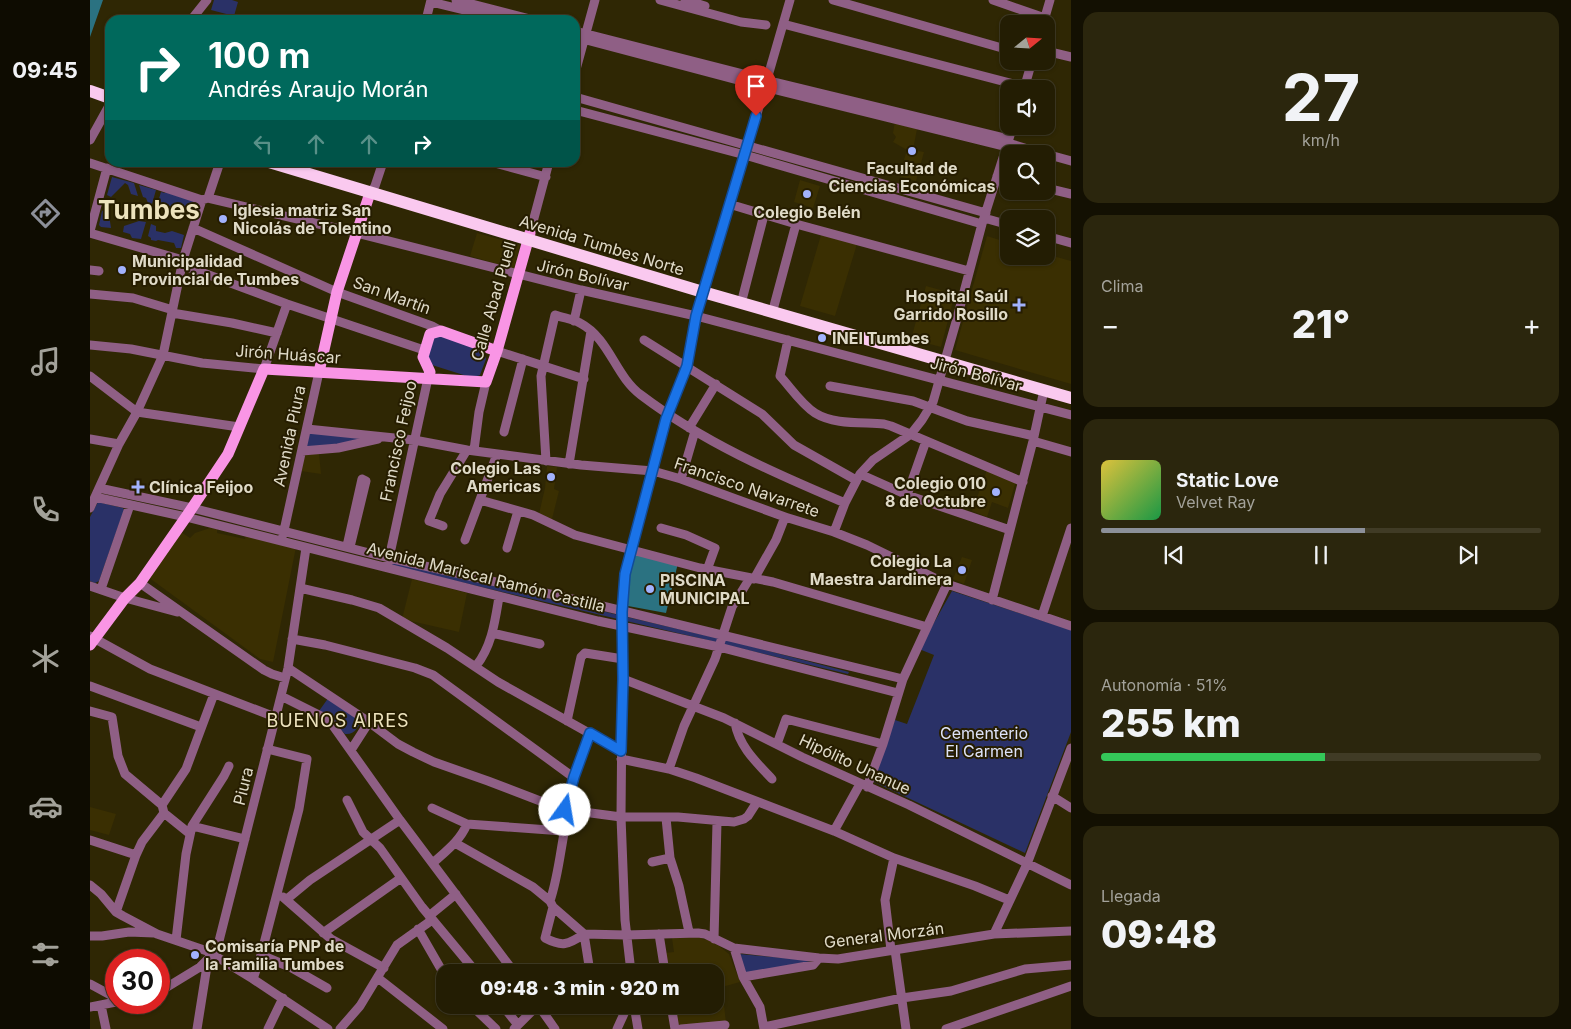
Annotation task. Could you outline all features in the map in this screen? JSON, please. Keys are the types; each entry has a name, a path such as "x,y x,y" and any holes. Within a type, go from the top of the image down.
{"highway":[{"path":"90,91 105,100"},
{"name":"Avenida Tumbes Norte","path":"289,167 372,188"},
{"name":"Avenida Tumbes Norte","path":"310,167 372,188 704,288 945,358 1071,391"},
{"name":"Avenida Tumbes Norte","path":"704,288 743,296 1071,398"}],"main road":[{"name":"Avenida Piura","path":"319,372 338,292 372,188"},
{"name":"Calle Abad Puell","path":"486,382 497,351 529,236"},
{"name":"San Martín","path":"441,331 497,351"},
{"path":"424,350 430,334 441,331"},
{"name":"Francisco Feijoo","path":"424,350 424,361 430,372 428,378"},
{"path":"91,640 125,598 140,583 228,454 264,369"},
{"name":"Jirón Huáscar","path":"264,369 486,382"}],"street":[{"path":"195,15 207,0"},
{"path":"456,0 514,15"},
{"path":"596,0 582,37 1015,145"},
{"path":"660,0 741,22 783,26 1000,82"},
{"path":"685,0 766,25"},
{"path":"629,964 626,936 621,817 622,612 625,574 668,414 687,366 696,316 704,288 790,0"},
{"path":"833,0 1000,47"},
{"path":"993,0 1029,15"},
{"path":"1046,15 1050,0"},
{"path":"427,15 431,1 486,15"},
{"path":"1055,53 1071,57"},
{"path":"580,99 748,145 984,219"},
{"path":"580,111 1000,223"},
{"path":"90,140 105,112"},
{"path":"834,532 845,503 858,477 873,460 911,434 930,408 984,219 1010,135"},
{"path":"1055,157 1071,161"},
{"name":"Jirón Bolívar","path":"90,163 205,199 357,233 518,275 696,316 1071,415"},
{"path":"90,508 119,444 137,412 162,355 173,312 182,262 193,228 218,167"},
{"name":"Avenida Piura","path":"372,188 376,167"},
{"name":"Avenida Piura","path":"372,188 381,167"},
{"path":"509,167 546,177"},
{"name":"Calle Abad Puell","path":"529,236 548,167"},
{"path":"107,168 90,232 182,262 287,304 424,350"},
{"path":"1055,190 1071,194"},
{"path":"730,204 969,271"},
{"path":"743,296 764,215"},
{"path":"774,306 796,224"},
{"name":"San Martín","path":"193,228 338,292 441,331"},
{"path":"1055,239 1071,244"},
{"path":"574,320 582,290"},
{"path":"90,294 132,298 173,312 277,333"},
{"path":"264,369 287,304"},
{"path":"546,461 541,376 555,315 574,320 591,331 601,341 633,389 692,430 747,460 845,503"},
{"path":"569,464 591,331"},
{"path":"644,340 762,414 794,445 858,477 1010,530"},
{"path":"788,340 780,376 815,412 828,418 843,421 884,424 1023,482"},
{"name":"Jirón Huáscar","path":"90,345 131,349 202,364 264,369"},
{"name":"San Martín","path":"497,351 584,379"},
{"path":"504,432 523,359"},
{"name":"Avenida Piura","path":"282,542 319,372"},
{"path":"90,376 137,412 239,426"},
{"name":"Francisco Feijoo","path":"387,568 428,378"},
{"name":"Calle Abad Puell","path":"470,450 486,382"},
{"path":"681,478 692,430 716,384"},
{"path":"830,386 913,401 967,421 1033,439 1071,452"},
{"path":"992,600 1023,482 1044,390"},
{"name":"Francisco Navarrete","path":"307,429 414,440 569,464 652,471 681,478 867,545 947,584 1071,626"},
{"path":"302,451 338,448 386,438"},
{"path":"90,439 119,444"},
{"path":"907,494 926,441"},
{"path":"443,526 429,521 440,494 470,450"},
{"path":"465,540 497,454"},
{"path":"362,479 366,481 349,547 362,479"},
{"name":"Avenida Mariscal Ramón Castilla","path":"99,488 282,542 598,621 719,647 898,693"},
{"name":"Avenida Mariscal Ramón Castilla","path":"95,497 130,505 189,513 284,531 389,558 722,634 903,679"},
{"path":"480,500 544,520 575,534 631,550 707,570 773,582 927,627"},
{"path":"101,589 130,505"},
{"path":"506,548 518,511"},
{"path":"669,769 684,726 715,660 722,634 736,599 776,540 785,517"},
{"path":"661,528 686,535 715,548 707,570"},
{"path":"1042,616 1068,547 1071,528"},
{"name":"Piura","path":"198,1029 207,966 218,946 288,668 306,548"},
{"path":"140,583 264,670 285,678"},
{"path":"834,831 864,785 883,744 903,679 947,584"},
{"path":"90,586 125,598 185,614"},
{"path":"300,588 379,608 476,666 498,682 590,733 621,755 669,769 758,802 834,831 894,858 1009,900"},
{"path":"476,666 486,651 500,597"},
{"path":"492,633 540,644"},
{"path":"292,639 325,645 415,668 433,675 574,777"},
{"path":"91,640 150,669 275,717"},
{"path":"567,721 581,657 585,653 623,659"},
{"path":"288,668 369,722 398,744 423,757 567,810 621,817 678,818 734,822 744,819 758,802"},
{"name":"Hipólito Unanue","path":"623,679 694,705 734,723 909,805 1071,885"},
{"path":"90,686 201,727"},
{"path":"116,912 142,842 186,769 214,694"},
{"path":"281,696 325,718 331,723 400,820 508,964"},
{"path":"90,711 112,718 118,756 125,774 163,809 191,830 245,839"},
{"path":"777,744 786,719 883,744"},
{"path":"352,750 369,722"},
{"path":"734,723 742,745 772,778"},
{"path":"584,934 573,941 561,944 545,938 558,878 563,831 574,777 590,733"},
{"path":"994,934 1027,864 1071,748"},
{"path":"252,978 261,955 277,894 298,809 307,760 267,749"},
{"path":"176,940 191,830 229,766"},
{"path":"1052,796 1071,808"},
{"path":"346,800 363,832 380,848 431,918 469,964"},
{"path":"432,808 467,824 563,831"},
{"path":"666,818 670,858 680,886 689,932"},
{"path":"287,899 310,880 400,820"},
{"path":"714,939 717,822"},
{"path":"433,863 455,843 464,832 467,824"},
{"path":"90,840 136,855"},
{"path":"455,843 533,887 584,934 589,964"},
{"path":"652,862 670,858"},
{"path":"894,858 886,900 906,1029"},
{"path":"323,933 401,878"},
{"path":"90,884 116,912 157,934 199,948 213,955 252,978 328,1029"},
{"path":"277,894 287,899 323,933 346,948 384,968"},
{"path":"340,1029 360,1006 397,945 431,918 456,894"},
{"path":"418,929 438,964"},
{"path":"90,936 129,932 157,934"},
{"name":"General Morzán","path":"584,934 626,936 689,932 705,934 734,948 838,959 994,934 1071,932"},
{"path":"659,934 664,964"},
{"path":"734,948 743,976 760,1007 764,1028 902,998 951,991 1025,969 1071,965"},
{"path":"170,985 200,967 213,955"},
{"path":"261,955 292,968 327,988"},
{"path":"743,976 812,965 819,958"},
{"path":"378,978 442,1029"},
{"path":"90,984 105,992"},
{"path":"946,1029 1071,986"},
{"path":"268,1029 283,998"},
{"path":"90,1007 105,1004"},
{"path":"101,1005 106,1029"},
{"path":"481,1014 496,1029"},
{"path":"508,1014 516,1027 529,1014"},
{"path":"544,1014 554,1029"},
{"path":"617,1029 624,1014"},
{"path":"636,1014 638,1029"},
{"path":"672,1014 674,1029"},
{"path":"681,1029 725,1024"}],"shaded area":[{"path":"90,0 103,0 90,37"},
{"name":"Facultad de Ciencias Económicas","path":"895,121 917,129 913,150 924,152 916,181 899,176 907,150 893,142 896,137 893,133"},
{"name":"Colegio Belén","path":"800,180 820,186 813,208 794,202"},
{"path":"477,233 520,245 514,269 470,256"},
{"path":"821,235 857,244 835,316 800,306"},
{"name":"Hospital Saúl Garrido Rosillo","path":"987,236 1000,240 1000,265 1055,265 1055,257 1071,261 1071,384 955,350"},
{"path":"926,286 955,294 941,347 911,339"},
{"path":"319,453 321,474 301,471 305,455"},
{"path":"547,466 557,467 554,489 559,491 552,519 539,514 545,488"},
{"name":"Colegio 010 8 de Octubre","path":"987,470 1016,481 1008,508 992,502 987,517 972,511"},
{"path":"210,528 217,529 217,533 245,539 246,534 296,547 273,662 260,659 148,577 181,532 190,538 195,533"},
{"name":"PISCINA MUNICIPAL","path":"635,551 678,563 666,613 628,606 629,572"},
{"name":"Colegio La Maestra Jardinera","path":"962,557 972,560 964,584 953,579"},
{"path":"412,579 467,593 459,632 402,619"},
{"path":"90,807 116,814 109,835 90,830"},
{"path":"682,936 701,937 719,946 729,954 740,982 724,986 724,964 666,964 664,953 674,952 672,938"},
{"path":"724,1005 726,1023 677,1028 675,1014 724,1014"}],"green space":[{"path":"214,0 238,2 234,15 211,10"},
{"path":"112,177 134,183 138,196 131,194 128,185 125,183 111,197 107,195"},
{"path":"139,185 156,190 152,204 148,203 146,198 143,197"},
{"path":"167,190 195,201 190,215 186,217 174,213 170,206 165,204 157,205 161,192 165,193"},
{"path":"108,208 111,228 101,227 99,225 102,211"},
{"path":"139,221 146,222 141,239 132,238 130,234 123,232 124,226"},
{"path":"151,224 156,226 156,231 165,233 172,231 184,235 181,248 176,248 174,243 151,240 148,236"},
{"path":"438,335 484,351 486,359 480,375 473,378 432,365 425,354 431,337"},
{"path":"310,431 363,439 364,440 306,449"},
{"path":"98,502 123,508 124,510 99,581 95,583 90,581 90,517"},
{"path":"389,561 721,639 720,643 388,565"},
{"name":"Cementerio El Carmen","path":"952,591 1071,630 1071,732 1025,853 872,781 895,720 907,724 934,655 919,649"},
{"path":"723,639 849,672 848,674 722,644"},
{"path":"329,697 363,719 354,732 345,734 319,711"},
{"path":"739,954 809,960 811,961 746,974"}],"place":[{"name":"Facultad de Ciencias Económicas","path":"912,151"},
{"name":"Colegio Belén","path":"807,194"},
{"name":"Iglesia matriz San Nicolás de Tolentino","path":"223,219"},
{"name":"Municipalidad Provincial de Tumbes","path":"122,270"},
{"name":"Hospital Saúl Garrido Rosillo","path":"1019,305"},
{"name":"INEI Tumbes","path":"822,338"},
{"name":"Colegio Las Americas","path":"551,477"},
{"name":"Clínica Feijoo","path":"138,487"},
{"name":"Colegio 010 8 de Octubre","path":"996,492"},
{"name":"Colegio La Maestra Jardinera","path":"962,570"},
{"name":"PISCINA MUNICIPAL","path":"650,589"},
{"name":"Comisaría PNP de la Familia Tumbes","path":"195,955"}],"district":[{"name":"Tumbes","path":"149,210"},
{"name":"BUENOS AIRES","path":"338,721"}],"route":[{"path":"565,810 574,777 590,733 621,751 622,612 625,574 666,419 687,366 702,292 756,116"}]}
